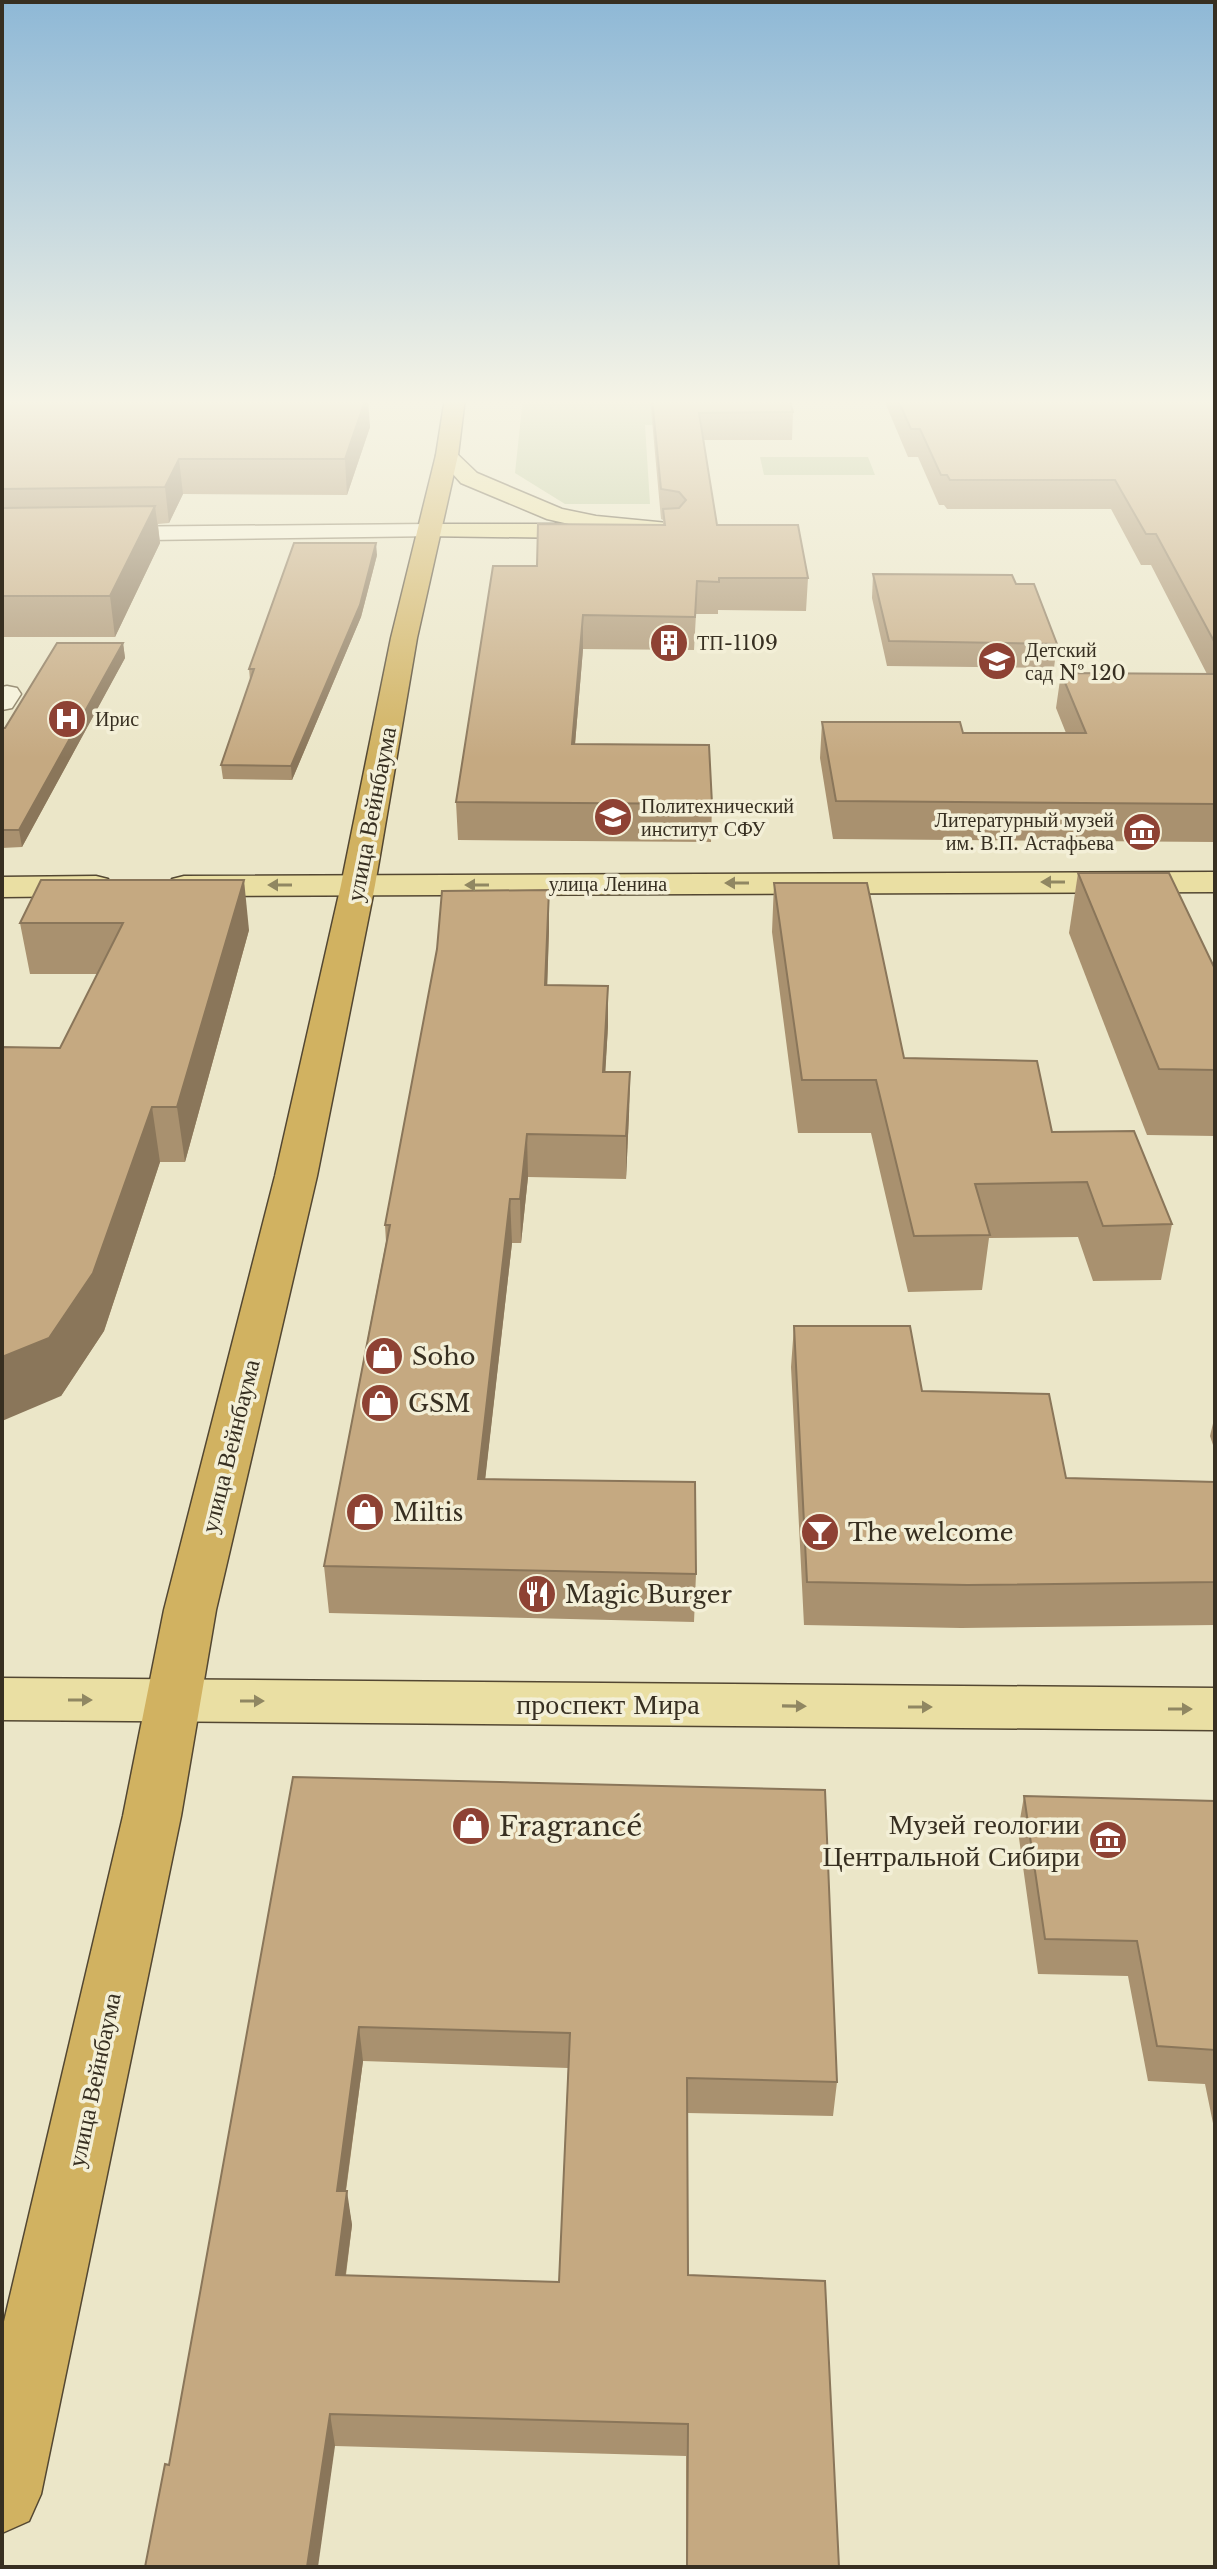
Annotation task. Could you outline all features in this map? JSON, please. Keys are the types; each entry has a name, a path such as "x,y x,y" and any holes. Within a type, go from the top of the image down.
{"highway":[{"name":"улица Вейнбаума","path":"2,2494 148,1831 190,1610 296,1176 358,885 404,638 432,518"}],"main road":[{"path":"429,531 670,530 573,518"},
{"name":"улица Ленина","path":"2,887 1215,882"},
{"name":"проспект Мира","path":"2,1699 1215,1709"}],"street":[{"path":"2,535 429,531"}],"building":[{"path":"2,518 149,518 110,596 2,596"},
{"path":"664,518 716,518 717,525 798,525 808,578 719,578 719,582 697,581 695,617 583,615 572,744 709,745 712,804 456,802 493,566 537,566 538,524 665,525"},
{"path":"1137,518 1215,518 1215,643 1156,534 1146,534"},
{"path":"294,543 376,543 360,605 291,766 221,765 254,669 249,669"},
{"path":"873,574 1012,575 1016,584 1034,584 1057,644 889,641"},
{"path":"57,643 123,643 19,830 2,830 2,728 5,728"},
{"path":"1061,673 1215,674 1215,804 836,801 822,722 960,722 963,733 1086,733"},
{"path":"1078,873 1169,873 1215,969 1215,1070 1159,1069"},
{"path":"41,880 244,880 177,1107 152,1107 93,1273 49,1338 2,1357 2,1047 60,1048 123,923 20,923"},
{"path":"774,883 867,883 904,1058 1037,1061 1052,1132 1134,1131 1172,1224 1103,1226 1087,1182 975,1184 990,1235 914,1236 876,1080 802,1080"},
{"path":"549,890 545,985 608,986 603,1072 630,1072 626,1136 527,1134 520,1199 510,1199 478,1479 695,1482 696,1574 324,1566 390,1225 385,1225 437,949 442,891"},
{"path":"794,1326 910,1326 922,1391 1049,1394 1066,1478 1215,1482 1215,1582 967,1585 807,1582"},
{"path":"293,1777 825,1790 837,2082 687,2078 688,2275 825,2281 839,2567 687,2567 688,2424 330,2414 307,2567 145,2567 165,2464 169,2465","holes":["359,2027 570,2033 559,2282 336,2275 347,2191 337,2191"]},
{"path":"1024,1796 1215,1801 1215,2050 1157,2046 1137,1941 1045,1939"}],"place":[{"name":"ТП-1109","path":"669,643"},
{"name":"Детский сад № 120","path":"997,661"},
{"name":"Ирис","path":"67,719"},
{"name":"Политехнический институт СФУ","path":"613,817"},
{"name":"Литературный музей им. В.П. Астафьева","path":"1142,832"},
{"name":"Soho","path":"384,1356"},
{"name":"GSM","path":"380,1403"},
{"name":"Miltis","path":"365,1512"},
{"name":"The welcome","path":"820,1532"},
{"name":"Magic Burger","path":"537,1594"},
{"name":"Fragrancé","path":"471,1826"},
{"name":"Музей геологии Центральной Сибири","path":"1108,1840"}]}
